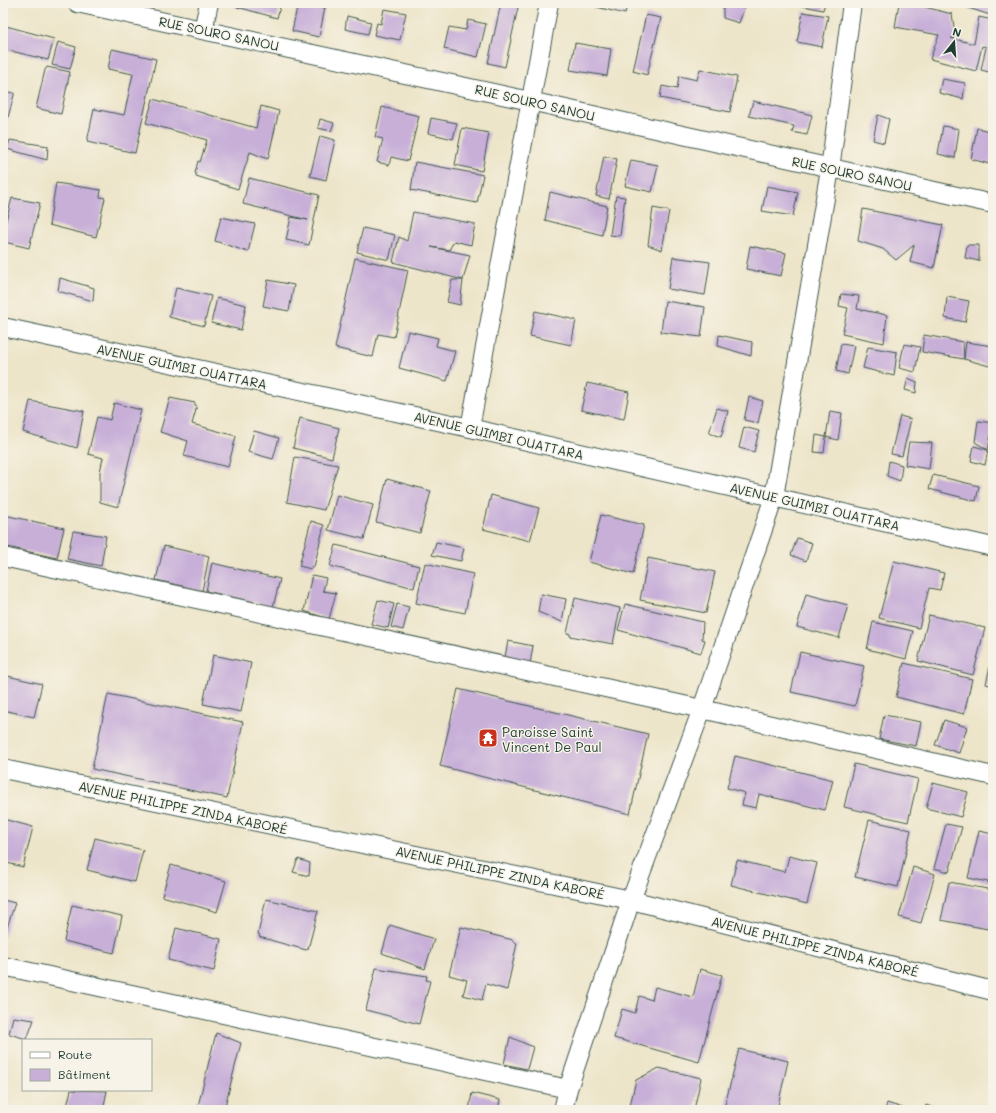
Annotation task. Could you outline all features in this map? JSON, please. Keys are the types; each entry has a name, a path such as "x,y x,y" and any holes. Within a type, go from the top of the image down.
{"street":[{"name":"RUE SOURO SANOU","path":"77,3 530,101 830,169 993,204"},
{"path":"203,30 209,3"},
{"path":"470,428 549,3"},
{"path":"563,1110 568,1089 631,900 702,709 774,497 830,169 852,3"},
{"name":"AVENUE GUIMBI OUATTARA","path":"3,327 470,428 993,547"},
{"path":"3,557 702,709 993,776"},
{"name":"AVENUE PHILIPPE ZINDA KABORÉ","path":"3,769 631,900 993,991"},
{"path":"3,966 568,1089"}],"building":[{"path":"230,3 281,3 277,18 230,5"},
{"path":"298,3 320,3 319,7 325,8 319,37 292,31"},
{"path":"501,3 519,3 505,67 488,63"},
{"path":"580,3 627,3 625,14"},
{"path":"723,3 746,3 739,23 723,18"},
{"path":"789,3 825,3 823,10"},
{"path":"899,3 909,3 952,14 956,39 951,38 974,44 979,17 993,20 993,73 981,70 986,47 982,46 976,71 930,59 939,35 895,27"},
{"path":"953,3 993,3 993,16"},
{"path":"384,9 406,13 400,40 374,35 377,23 381,24"},
{"path":"803,12 828,16 822,47 797,42"},
{"path":"646,15 661,18 647,75 633,71"},
{"path":"347,16 371,22 368,34 345,29"},
{"path":"468,20 486,24 478,57 444,49 449,27 466,30"},
{"path":"6,26 54,39 48,60 3,49 3,39"},
{"path":"58,42 76,47 70,69 52,65"},
{"path":"575,43 611,49 607,76 570,70"},
{"path":"112,49 156,59 135,153 87,142 94,109 124,115 133,74 108,69"},
{"path":"47,67 70,72 61,114 36,108"},
{"path":"700,69 737,77 730,112 660,98 662,86 677,89 679,76 697,80"},
{"path":"942,79 965,83 963,99 939,93"},
{"path":"3,91 14,93 6,125 3,124"},
{"path":"153,99 256,128 261,106 279,111 268,159 250,152 238,189 196,176 195,173 198,161 200,162 207,140 146,123"},
{"path":"753,101 812,115 807,135 792,132 794,126 749,116"},
{"path":"382,107 419,116 408,161 391,157 389,165 377,162 383,139 375,137"},
{"path":"878,115 889,119 884,143 873,140"},
{"path":"431,118 457,123 453,139 428,133"},
{"path":"320,119 334,123 331,131 318,128"},
{"path":"943,126 959,129 955,158 938,154"},
{"path":"462,128 489,133 482,171 455,165"},
{"path":"977,128 993,132 993,165 971,159"},
{"path":"320,136 335,140 326,180 310,176"},
{"path":"10,140 48,146 47,160 7,149"},
{"path":"604,156 617,159 609,199 596,196"},
{"path":"631,160 658,165 652,192 625,186"},
{"path":"415,162 483,175 477,203 411,190"},
{"path":"249,178 319,195 309,245 286,240 291,217 308,220 243,204"},
{"path":"56,183 101,190 100,197 105,198 96,237 49,225"},
{"path":"767,186 798,192 793,216 762,211"},
{"path":"550,192 607,206 602,235 545,220"},
{"path":"616,196 625,197 620,236 610,235"},
{"path":"12,198 40,203 29,248 4,242 5,237 3,236 3,232"},
{"path":"653,208 669,211 662,250 648,245"},
{"path":"863,209 943,225 934,268 910,262 914,245 896,260 883,249 858,241"},
{"path":"413,212 475,224 471,245 454,241 449,250 431,247 470,255 463,280 393,262 399,237 407,241"},
{"path":"221,217 255,224 248,252 215,241"},
{"path":"363,228 395,235 389,260 357,252"},
{"path":"967,245 979,245 979,261 965,258"},
{"path":"750,246 786,253 781,276 746,269"},
{"path":"673,257 710,262 705,295 668,289"},
{"path":"355,258 408,270 394,337 378,334 373,357 335,348"},
{"path":"60,278 94,288 93,301 58,291"},
{"path":"268,280 294,285 289,311 263,306"},
{"path":"452,280 463,280 460,305 447,302"},
{"path":"176,288 211,296 204,326 169,317"},
{"path":"841,294 859,296 857,309 887,315 884,343 842,334 848,308 839,306"},
{"path":"947,297 969,301 965,322 945,318"},
{"path":"217,298 246,305 241,330 211,323"},
{"path":"665,301 705,307 701,337 661,332"},
{"path":"535,311 576,320 571,345 530,336"},
{"path":"408,331 438,338 436,346 455,351 447,381 399,368"},
{"path":"719,335 752,342 751,356 718,346"},
{"path":"924,335 963,342 964,359 922,352"},
{"path":"966,342 993,346 993,367 964,359"},
{"path":"841,344 854,346 848,374 836,371"},
{"path":"904,344 920,347 915,372 899,368"},
{"path":"868,347 897,352 894,376 863,368"},
{"path":"908,378 917,382 916,393 905,390"},
{"path":"587,383 629,392 624,419 581,410"},
{"path":"749,397 763,401 758,423 744,420"},
{"path":"170,398 195,403 197,406 192,424 236,436 228,467 184,456 188,441 160,432"},
{"path":"30,401 84,411 77,448 23,432"},
{"path":"114,403 141,410 118,507 100,502 100,472 103,458 88,454 97,417 110,420"},
{"path":"717,408 728,411 721,437 709,433"},
{"path":"830,411 842,413 838,440 826,437"},
{"path":"900,416 911,419 902,456 891,454"},
{"path":"300,418 339,428 332,458 293,448"},
{"path":"978,421 993,423 988,450 975,442"},
{"path":"744,427 759,431 754,452 739,448"},
{"path":"254,431 279,438 273,459 248,452"},
{"path":"816,435 826,437 824,453 814,452"},
{"path":"909,442 932,443 929,469 905,465"},
{"path":"974,446 988,450 985,465 971,461"},
{"path":"295,457 338,465 324,510 287,502"},
{"path":"889,461 902,465 900,481 887,476"},
{"path":"933,475 979,486 976,501 929,489"},
{"path":"387,479 431,491 420,533 376,522"},
{"path":"337,495 373,505 364,539 328,530"},
{"path":"491,495 539,508 530,541 483,529"},
{"path":"4,515 64,528 57,558 3,546"},
{"path":"601,515 644,525 633,574 589,562"},
{"path":"311,521 324,525 314,567 312,566 311,569 299,566"},
{"path":"73,531 106,536 101,566 67,559"},
{"path":"797,538 812,543 806,561 791,555"},
{"path":"436,542 464,548 461,561 432,555"},
{"path":"336,545 419,566 414,588 330,566"},
{"path":"164,546 209,556 202,591 156,580"},
{"path":"648,558 715,572 706,613 640,600"},
{"path":"894,561 944,573 940,590 929,588 919,628 879,618"},
{"path":"212,563 280,579 273,607 206,591"},
{"path":"425,563 473,574 465,613 416,603"},
{"path":"312,575 326,578 323,591 336,593 329,619 304,611"},
{"path":"541,594 566,599 562,622 538,612"},
{"path":"806,594 848,605 839,638 797,627"},
{"path":"575,598 620,608 613,644 570,636 570,634 567,633"},
{"path":"378,600 394,604 388,628 371,624"},
{"path":"397,604 409,607 403,630 391,627"},
{"path":"625,604 703,622 702,639 705,640 701,653 618,630"},
{"path":"929,615 985,628 973,675 918,661"},
{"path":"873,622 913,631 906,659 867,649"},
{"path":"508,641 533,646 530,664 505,657"},
{"path":"800,652 864,666 855,706 791,692"},
{"path":"213,655 251,663 241,712 203,704"},
{"path":"992,657 993,658 993,686 986,684"},
{"path":"904,663 972,679 964,714 896,697"},
{"path":"3,675 42,684 34,717 3,710"},
{"path":"458,689 648,734 630,814 440,766"},
{"path":"108,694 243,722 227,798 92,769"},
{"path":"884,715 921,722 916,746 879,739"},
{"path":"944,720 967,727 959,753 935,745"},
{"path":"735,756 833,780 825,810 759,794 756,808 742,805 745,793 727,788"},
{"path":"854,764 918,779 908,822 844,807"},
{"path":"933,783 968,792 961,817 926,808"},
{"path":"3,819 33,827 23,867 3,862"},
{"path":"869,820 911,830 898,887 855,877"},
{"path":"946,824 962,827 949,872 934,868"},
{"path":"979,831 993,834 993,883 968,878"},
{"path":"95,838 143,850 135,882 87,870"},
{"path":"789,856 817,863 807,904 731,885 737,860 785,872"},
{"path":"298,859 310,863 309,876 293,872"},
{"path":"171,865 226,881 217,912 162,896"},
{"path":"913,867 935,874 921,923 899,917"},
{"path":"949,882 993,890 993,930 941,920"},
{"path":"266,899 318,911 308,949 306,950 259,937 260,935 258,934"},
{"path":"3,900 15,903 4,937 3,937"},
{"path":"72,905 122,916 114,953 64,941"},
{"path":"390,925 434,939 425,969 382,953"},
{"path":"461,927 513,940 513,942 517,943 507,990 486,984 482,1000 463,995 467,980 449,975"},
{"path":"176,928 221,939 214,971 168,960"},
{"path":"376,968 427,976 426,980 430,981 419,1024 366,1010"},
{"path":"700,969 722,975 699,1062 614,1038 622,1009 635,1013 639,996 652,1000 655,987 693,997"},
{"path":"13,1017 34,1020 27,1039 9,1034"},
{"path":"216,1033 241,1043 224,1110 197,1110"},
{"path":"510,1037 533,1047 527,1069 504,1064"},
{"path":"739,1049 788,1061 777,1110 724,1109"},
{"path":"659,1068 701,1078 694,1110 629,1110 636,1080"},
{"path":"71,1091 107,1091 103,1110 66,1110"},
{"path":"472,1093 500,1100 498,1110 469,1110"},
{"path":"887,1103 909,1110 885,1110"},
{"path":"926,1105 941,1110 924,1110"}],"place":[{"name":"Paroisse Saint Vincent De Paul","path":"488,738"}]}
